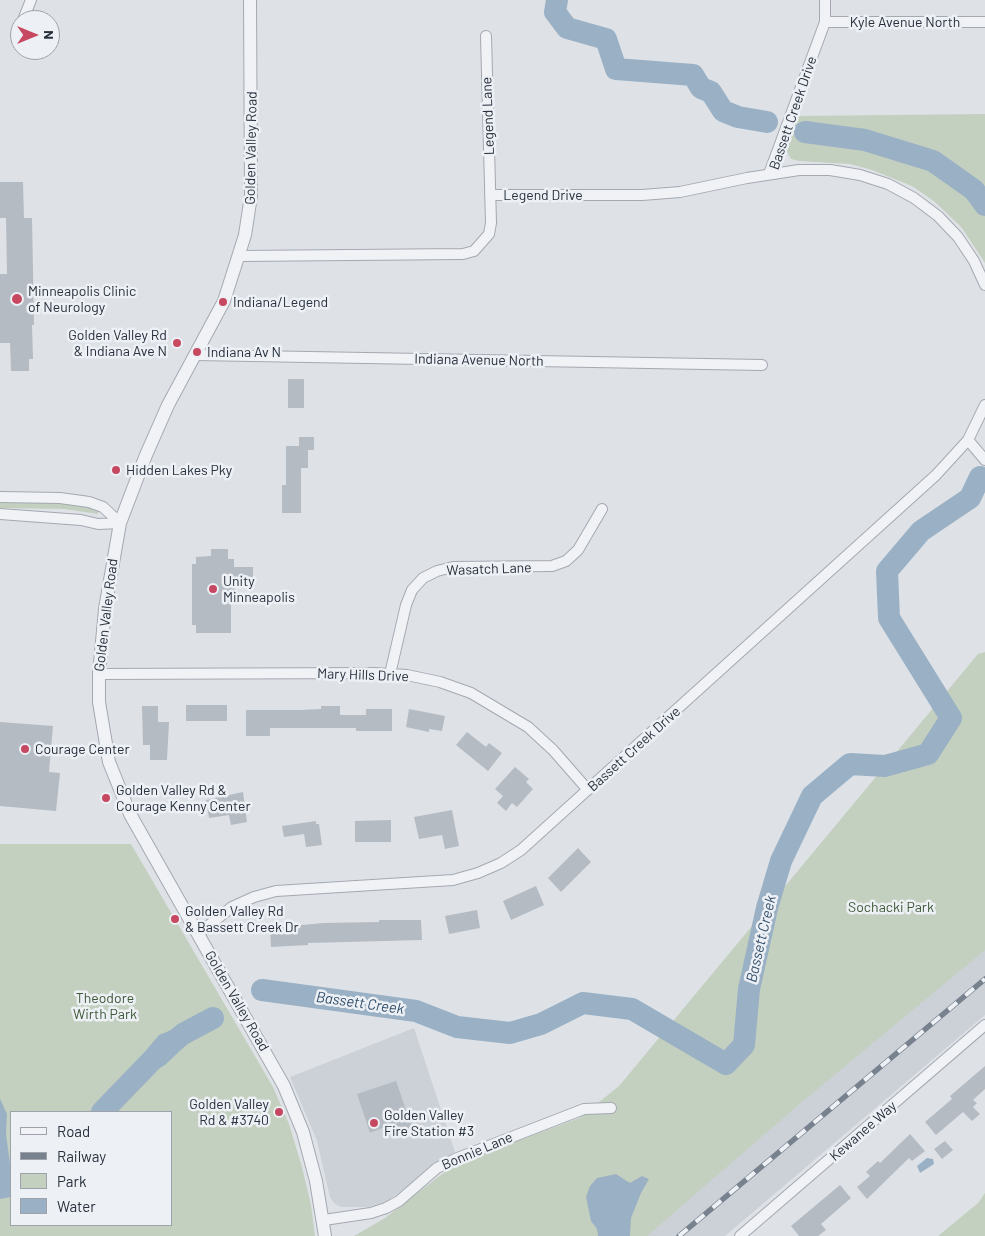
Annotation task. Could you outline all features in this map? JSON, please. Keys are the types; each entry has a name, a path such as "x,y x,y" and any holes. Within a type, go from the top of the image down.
{"street":[{"name":"Golden Valley Road","path":"250,0 251,196 240,256 215,319 168,405 146,455 120,523 105,609 99,674 103,731 110,762 120,792 146,846 199,934 284,1086 302,1132 316,1181 324,1220 325,1236"},
{"name":"Bassett Creek Drive","path":"825,0 824,22 769,174 799,170 830,170 860,175 888,184 914,198 938,216 952,230 974,261 985,285"},
{"name":"Kyle Avenue North","path":"824,22 985,22"},
{"name":"Legend Lane","path":"486,36 490,195"},
{"name":"Legend Drive","path":"240,256 463,254 474,251 489,234 492,223 490,195 642,196 680,192 769,174"},
{"name":"Indiana Avenue North","path":"196,355 762,365"},
{"name":"Bassett Creek Drive","path":"199,934 232,907 254,897 276,891 453,880 478,873 501,863 521,850 936,475 968,440 985,406"},
{"path":"968,440 985,460"},
{"path":"0,497 60,498 89,502 103,507 120,523"},
{"name":"Wasatch Lane","path":"390,674 406,604 412,590 423,578 437,571 453,567 552,566 566,561 578,550 602,509"},
{"path":"0,514 81,520 98,524 120,523"},
{"name":"Mary Hills Drive","path":"99,674 390,674 440,682 471,693 501,709 528,727 553,750 588,790"},
{"name":"Kewanee Way","path":"740,1236 985,1025"},
{"name":"Bonnie Lane","path":"324,1220 372,1213 386,1208 399,1201 437,1168 464,1155 584,1109 611,1108"}],"shaded area":[{"path":"985,937 985,1015 725,1236 634,1236"},
{"path":"414,1028 455,1152 428,1168 386,1202 368,1207 341,1207 335,1204 330,1197 317,1141 290,1077"}],"green space":[{"path":"985,114 985,263 962,228 935,202 912,186 872,170 850,164 791,159 786,150 798,116"},
{"path":"0,501 66,502 98,510 98,514 64,509 0,508"},
{"name":"Sochacki Park","path":"985,652 985,950 796,1107 647,1236 354,1236 385,1218 455,1164 579,1118 619,1086 978,654"},
{"name":"Theodore Wirth Park","path":"0,844 131,844 273,1087 289,1124 302,1167 311,1205 315,1236 0,1236"},
{"path":"985,1193 985,1236 938,1236 978,1203"}],"water":[{"path":"211,1014 216,1022 204,1033 187,1040 185,1046 165,1065 151,1073 142,1063 148,1048 159,1035"},
{"path":"139,1068 144,1074 132,1086 125,1102 111,1111 90,1111 101,1103 114,1087 125,1082"},
{"path":"0,1099 7,1114 6,1134 10,1164 10,1197 0,1199"},
{"path":"927,1158 933,1159 934,1164 920,1173 917,1166"},
{"path":"616,1174 630,1183 642,1176 649,1179 631,1218 630,1236 598,1236 597,1229 591,1221 586,1197 590,1186 597,1178"}],"building":[{"name":"Minneapolis Clinic of Neurology","path":"0,182 23,182 24,218 32,218 34,325 32,325 33,359 29,359 29,371 11,371 10,343 0,343 0,274 7,274 6,218 0,218"},
{"path":"288,379 304,379 304,408 288,408"},
{"path":"299,437 314,437 314,450 308,450 308,468 301,468 301,513 282,513 282,485 286,485 286,446 299,446"},
{"name":"Unity Minneapolis","path":"211,549 228,549 228,559 234,559 234,567 253,567 253,586 235,586 235,592 231,592 231,633 196,633 196,625 192,625 192,564 196,564 196,557 211,556"},
{"path":"186,705 227,705 227,721 186,721"},
{"path":"142,706 158,706 158,722 169,722 167,760 150,760 150,745 143,745"},
{"path":"321,706 340,706 340,715 366,715 366,709 392,709 392,731 356,731 356,728 270,728 270,736 246,736 246,710 321,709"},
{"path":"409,709 445,716 442,731 429,729 429,732 406,727"},
{"name":"Courage Center","path":"0,722 53,726 49,772 60,773 56,811 0,806"},
{"path":"467,732 486,747 489,743 502,753 488,771 456,745"},
{"path":"515,767 529,779 526,782 533,789 517,807 512,803 506,811 497,803 503,796 495,789"},
{"path":"243,792 247,822 231,825 229,815 209,818 206,800"},
{"path":"452,810 459,846 445,849 442,835 419,839 414,817"},
{"path":"391,820 391,842 355,842 355,821"},
{"path":"316,821 316,824 319,824 322,845 306,847 304,834 284,837 282,826"},
{"path":"578,848 591,862 561,892 548,878"},
{"path":"536,886 544,905 511,920 503,901"},
{"path":"477,910 480,928 449,934 445,916"},
{"path":"379,920 421,920 422,940 308,943 308,945 271,947 270,928 323,923 379,922"},
{"path":"985,1066 985,1089 973,1100 977,1103 973,1107 980,1114 972,1121 963,1112 936,1135 925,1122 952,1099 950,1096"},
{"path":"396,1081 412,1127 388,1135 385,1127 370,1133 357,1094"},
{"path":"910,1134 925,1151 912,1161 909,1158 867,1199 857,1187 870,1176 866,1172 878,1161 880,1163"},
{"path":"945,1141 953,1150 942,1159 934,1149"},
{"path":"840,1185 851,1198 821,1224 826,1230 818,1236 799,1236 791,1226"}],"waterway":[{"name":"Bassett Creek","path":"557,0 555,12 567,28 606,39 616,69 693,75 701,88 711,92 723,111 738,117 767,122"},
{"name":"Bassett Creek","path":"805,132 865,140 933,161 974,190 985,205"},
{"name":"Bassett Creek","path":"262,990 416,1011 457,1027 510,1033 541,1024 583,1003 632,1009 726,1064 744,1045 749,989 767,908 781,861 812,796 850,764 885,766 928,754 951,718 889,618 887,571 921,531 970,498 980,477"},
{"name":"Bassett Creek","path":"103,1111 159,1053 183,1034 213,1018"}],"railway":[{"path":"679,1236 985,979"}],"place":[{"name":"Minneapolis Clinic of Neurology","path":"17,299"},
{"name":"Indiana/Legend","path":"223,302"},
{"name":"Golden Valley Rd & Indiana Ave N","path":"177,343"},
{"name":"Indiana Av N","path":"197,352"},
{"name":"Hidden Lakes Pky","path":"116,470"},
{"name":"Unity Minneapolis","path":"213,589"},
{"name":"Courage Center","path":"25,749"},
{"name":"Golden Valley Rd & Courage Kenny Center","path":"106,798"},
{"name":"Golden Valley Rd & Bassett Creek Dr","path":"175,919"},
{"name":"Golden Valley Rd & #3740","path":"279,1112"},
{"name":"Golden Valley Fire Station #3","path":"374,1123"}]}
